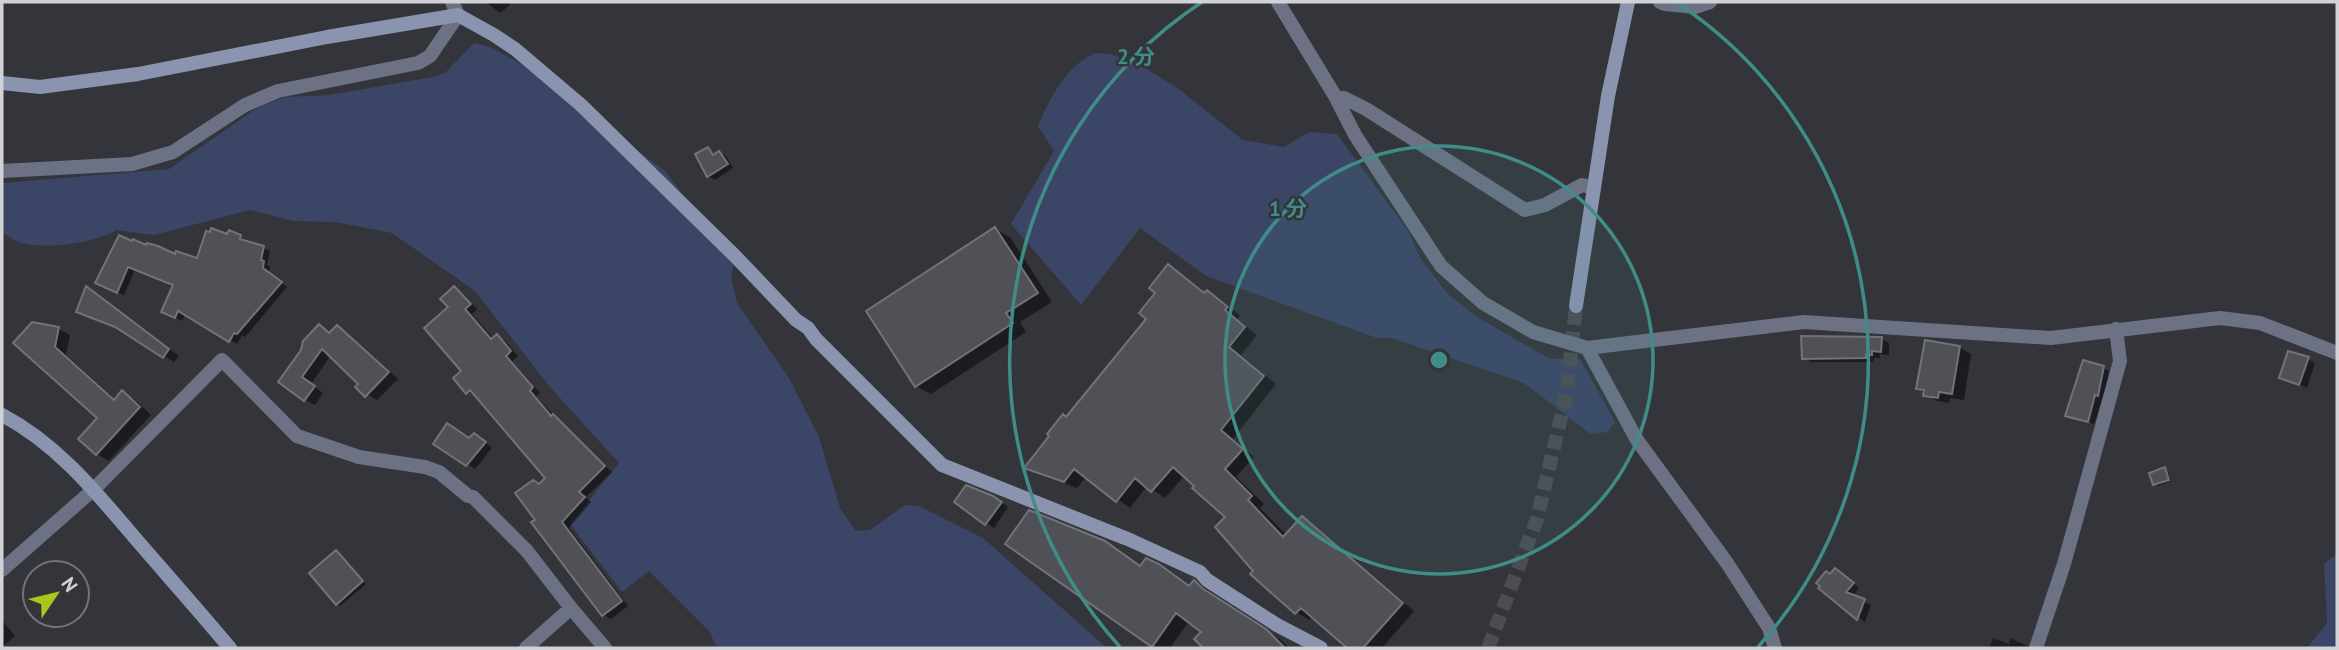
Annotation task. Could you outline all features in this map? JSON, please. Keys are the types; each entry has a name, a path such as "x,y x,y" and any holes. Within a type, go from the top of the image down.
{"street":[{"path":"1279,2 1354,135 1441,266 1483,303 1533,332 1587,348 1804,322 2052,338 2220,318 2260,323 2337,353"},
{"path":"1576,306 1608,96 1628,2"},
{"path":"1660,2 1695,7 1710,2"},
{"path":"2,83 40,87 138,74 455,8 515,49 580,105 735,256 796,320 808,328 942,465 1118,535 1200,572 1207,580 1277,625 1321,648"},
{"path":"2,172 132,164 173,152 245,105 278,91 418,63 430,56 455,8"},
{"path":"1336,99 1344,97 1366,109 1525,211 1545,205 1582,185 1594,188"},
{"path":"2036,648 2064,564 2120,362 2116,329"},
{"path":"1587,348 1637,440 1727,563 1769,628 1775,648"},
{"path":"2,570 94,489 222,360 297,436 359,457 425,467 439,472 468,496 473,497 527,551 606,648"},
{"path":"2,415 43,440 62,456 94,489 230,648"},
{"path":"526,648 571,608"}],"shaded area":[{"path":"474,43 490,47 527,67 666,172 734,263 731,276 737,303 789,378 819,437 840,508 856,531 870,530 905,505 919,506 983,538 1107,648 717,648 709,631 649,571 622,592 570,524 619,463 549,386 475,291 392,233 335,222 293,221 250,210 154,235 116,230 96,239 57,245 22,243 2,232 2,183 169,169 260,106 286,97 329,95 433,77 446,72"},
{"path":"1095,53 1110,54 1137,63 1176,87 1243,140 1284,147 1309,132 1337,134 1408,231 1420,258 1447,293 1477,317 1550,359 1580,359 1615,422 1607,432 1591,434 1524,383 1392,338 1377,338 1206,276 1140,228 1081,305 1011,224 1054,151 1038,126 1048,105 1068,74 1085,58"},
{"path":"2337,554 2337,648 2307,648 2327,623 2324,564"}],"building":[{"path":"708,147 713,155 719,151 728,164 707,177 695,154"},
{"path":"995,227 1038,293 1006,313 1013,323 915,387 866,311"},
{"path":"211,228 227,234 229,230 241,235 240,239 264,246 261,260 264,261 263,268 282,282 237,334 234,333 229,342 178,311 175,318 161,312 173,285 128,267 117,293 95,283 119,235 146,245 158,246 175,254 176,251 197,258 206,231 210,232"},
{"path":"1168,264 1204,293 1207,290 1228,307 1225,310 1245,327 1229,347 1264,376 1221,430 1243,449 1225,469 1252,496 1248,500 1283,537 1302,516 1403,603 1363,648 1347,648 1301,608 1295,614 1250,574 1253,571 1215,527 1225,517 1173,467 1151,492 1135,478 1116,502 1074,469 1064,482 1024,468 1063,414 1066,417 1146,319 1139,313 1155,293 1149,288"},
{"path":"86,286 169,349 163,358 115,327 76,312"},
{"path":"454,286 471,304 465,309 491,339 497,334 511,351 506,356 533,387 530,391 551,416 553,414 605,466 579,492 585,497 562,522 622,601 602,616 531,522 535,520 515,493 533,480 539,484 545,478 470,390 466,394 453,378 461,371 424,328 448,307 440,299"},
{"path":"32,322 59,327 55,347 114,400 122,390 140,407 96,455 78,439 97,418 13,343"},
{"path":"319,324 329,333 337,325 389,372 365,397 355,387 358,384 322,349 302,377 315,386 304,401 278,382 301,350 303,341"},
{"path":"1801,336 1882,337 1881,352 1872,351 1872,355 1866,354 1866,358 1802,359"},
{"path":"1925,340 1960,346 1952,394 1939,392 1938,398 1923,396 1924,390 1916,389"},
{"path":"2288,351 2309,357 2299,385 2279,378"},
{"path":"2083,360 2104,366 2098,396 2095,395 2088,422 2065,416"},
{"path":"447,423 469,438 474,433 486,442 466,466 433,444"},
{"path":"2165,467 2169,480 2153,485 2149,473"},
{"path":"966,485 1002,502 985,525 954,502"},
{"path":"1029,510 1105,541 1140,566 1146,558 1189,586 1194,580 1202,588 1266,629 1285,648 1203,648 1194,639 1201,632 1176,613 1152,647 1005,544"},
{"path":"336,550 363,581 336,605 309,573"},
{"path":"1835,568 1854,583 1846,592 1865,599 1857,620 1818,588 1820,586 1816,583 1826,571 1830,574"}],"tunnel":[{"path":"1488,648 1537,519 1567,392 1576,306"}]}
